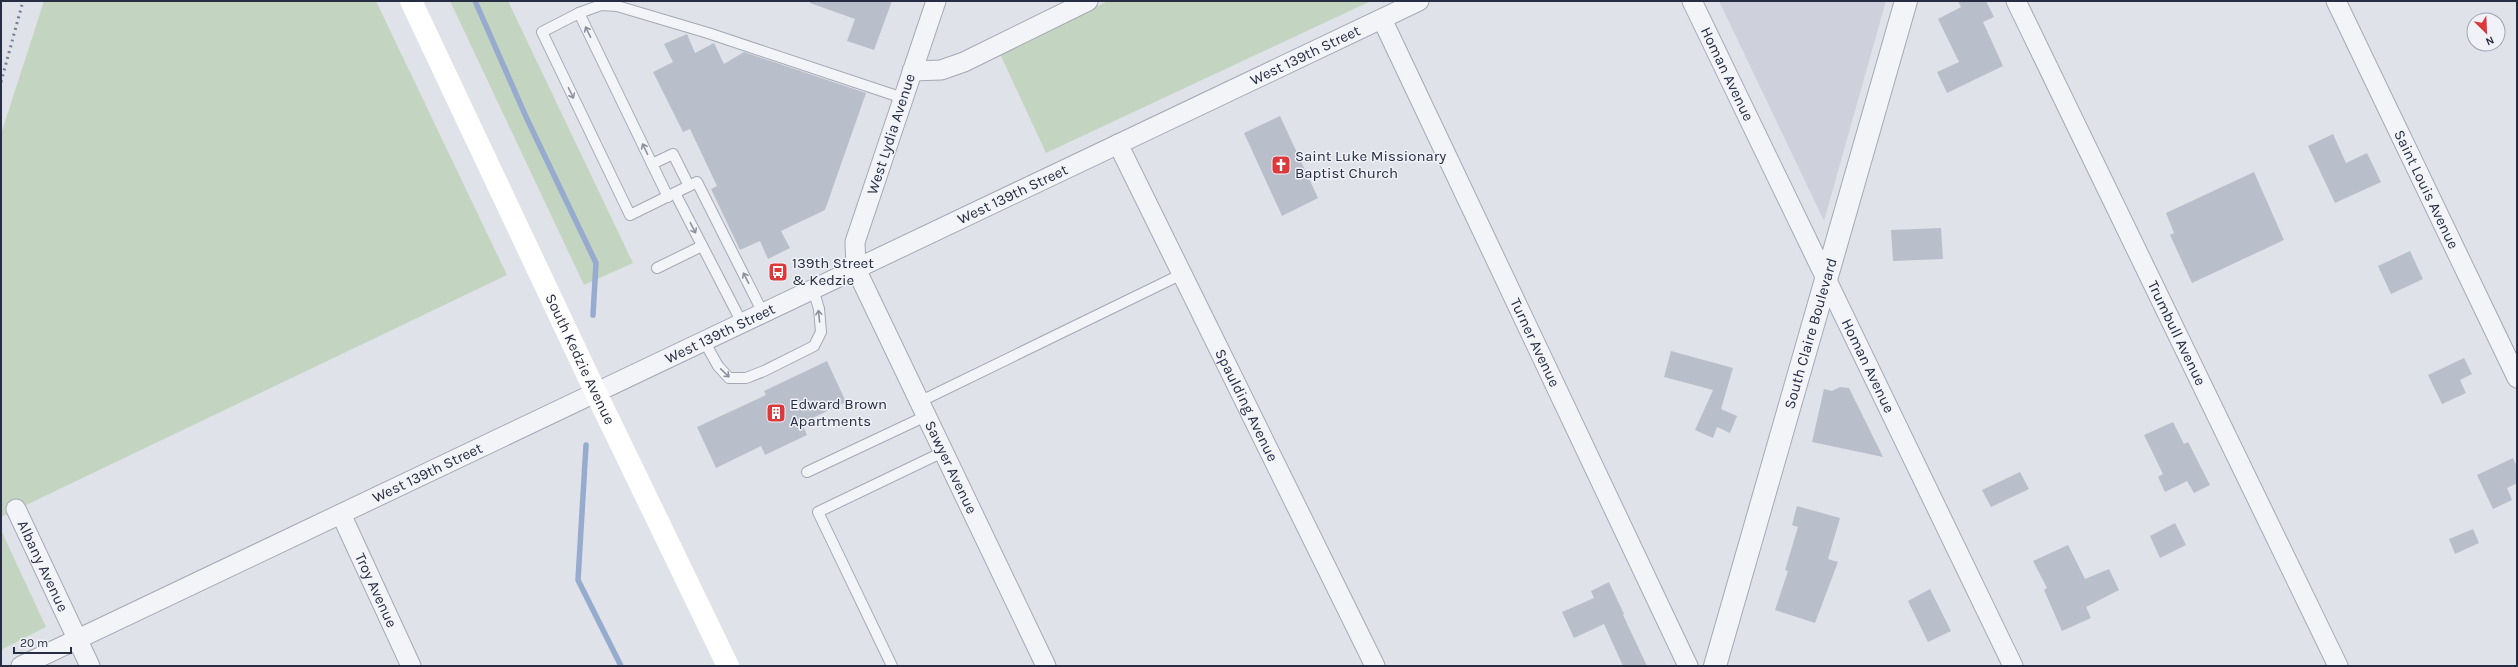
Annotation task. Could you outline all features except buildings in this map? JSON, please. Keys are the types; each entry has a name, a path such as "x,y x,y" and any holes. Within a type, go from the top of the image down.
{"main road":[{"name":"South Kedzie Avenue","path":"411,1 596,392 728,666"}],"street":[{"name":"West Lydia Avenue","path":"856,269 855,242 936,1"},
{"path":"912,71 941,70 964,62 1088,1"},
{"name":"West 139th Street","path":"21,666 1419,1"},
{"name":"Homan Avenue","path":"1692,1 2012,666"},
{"name":"South Claire Boulevard","path":"1715,666 1827,282 1906,1"},
{"name":"Trumbull Avenue","path":"2016,1 2338,666"},
{"name":"Saint Louis Avenue","path":"2336,1 2517,378"},
{"name":"Turner Avenue","path":"1382,18 1688,666"},
{"name":"Spaulding Avenue","path":"1118,144 1375,666"},
{"name":"Sawyer Avenue","path":"856,269 1046,666"},
{"name":"Albany Avenue","path":"16,510 90,666"},
{"name":"Troy Avenue","path":"341,514 411,666"}],"lane":[{"path":"693,184 630,215 542,32 580,13 602,5 617,6 708,33 903,98"},
{"path":"580,13 652,164 702,246 742,323"},
{"path":"652,164 674,154 693,184 764,313"},
{"path":"657,268 702,246"},
{"path":"807,472 922,409 1182,274"},
{"path":"704,341 718,366 729,378 746,378 764,372 814,346 821,332 819,309 813,289"},
{"path":"892,666 818,512 943,452"}],"shaded area":[{"path":"1719,1 1886,1 1824,221"}],"green space":[{"path":"44,1 376,1 507,275 1,517 1,134"},
{"path":"450,1 508,1 633,263 584,285"},
{"path":"1108,1 1371,1 1046,153 1000,54"},
{"path":"1,530 46,627 1,650"}],"waterway":[{"path":"475,1 527,119 596,263 593,315"},
{"path":"586,445 578,580 621,666"}],"railway":[{"path":"1,82 23,1"}],"place":[{"name":"Saint Luke Missionary Baptist Church","path":"1281,165"},
{"name":"139th Street & Kedzie","path":"778,272"},
{"name":"Edward Brown Apartments","path":"776,413"}]}
